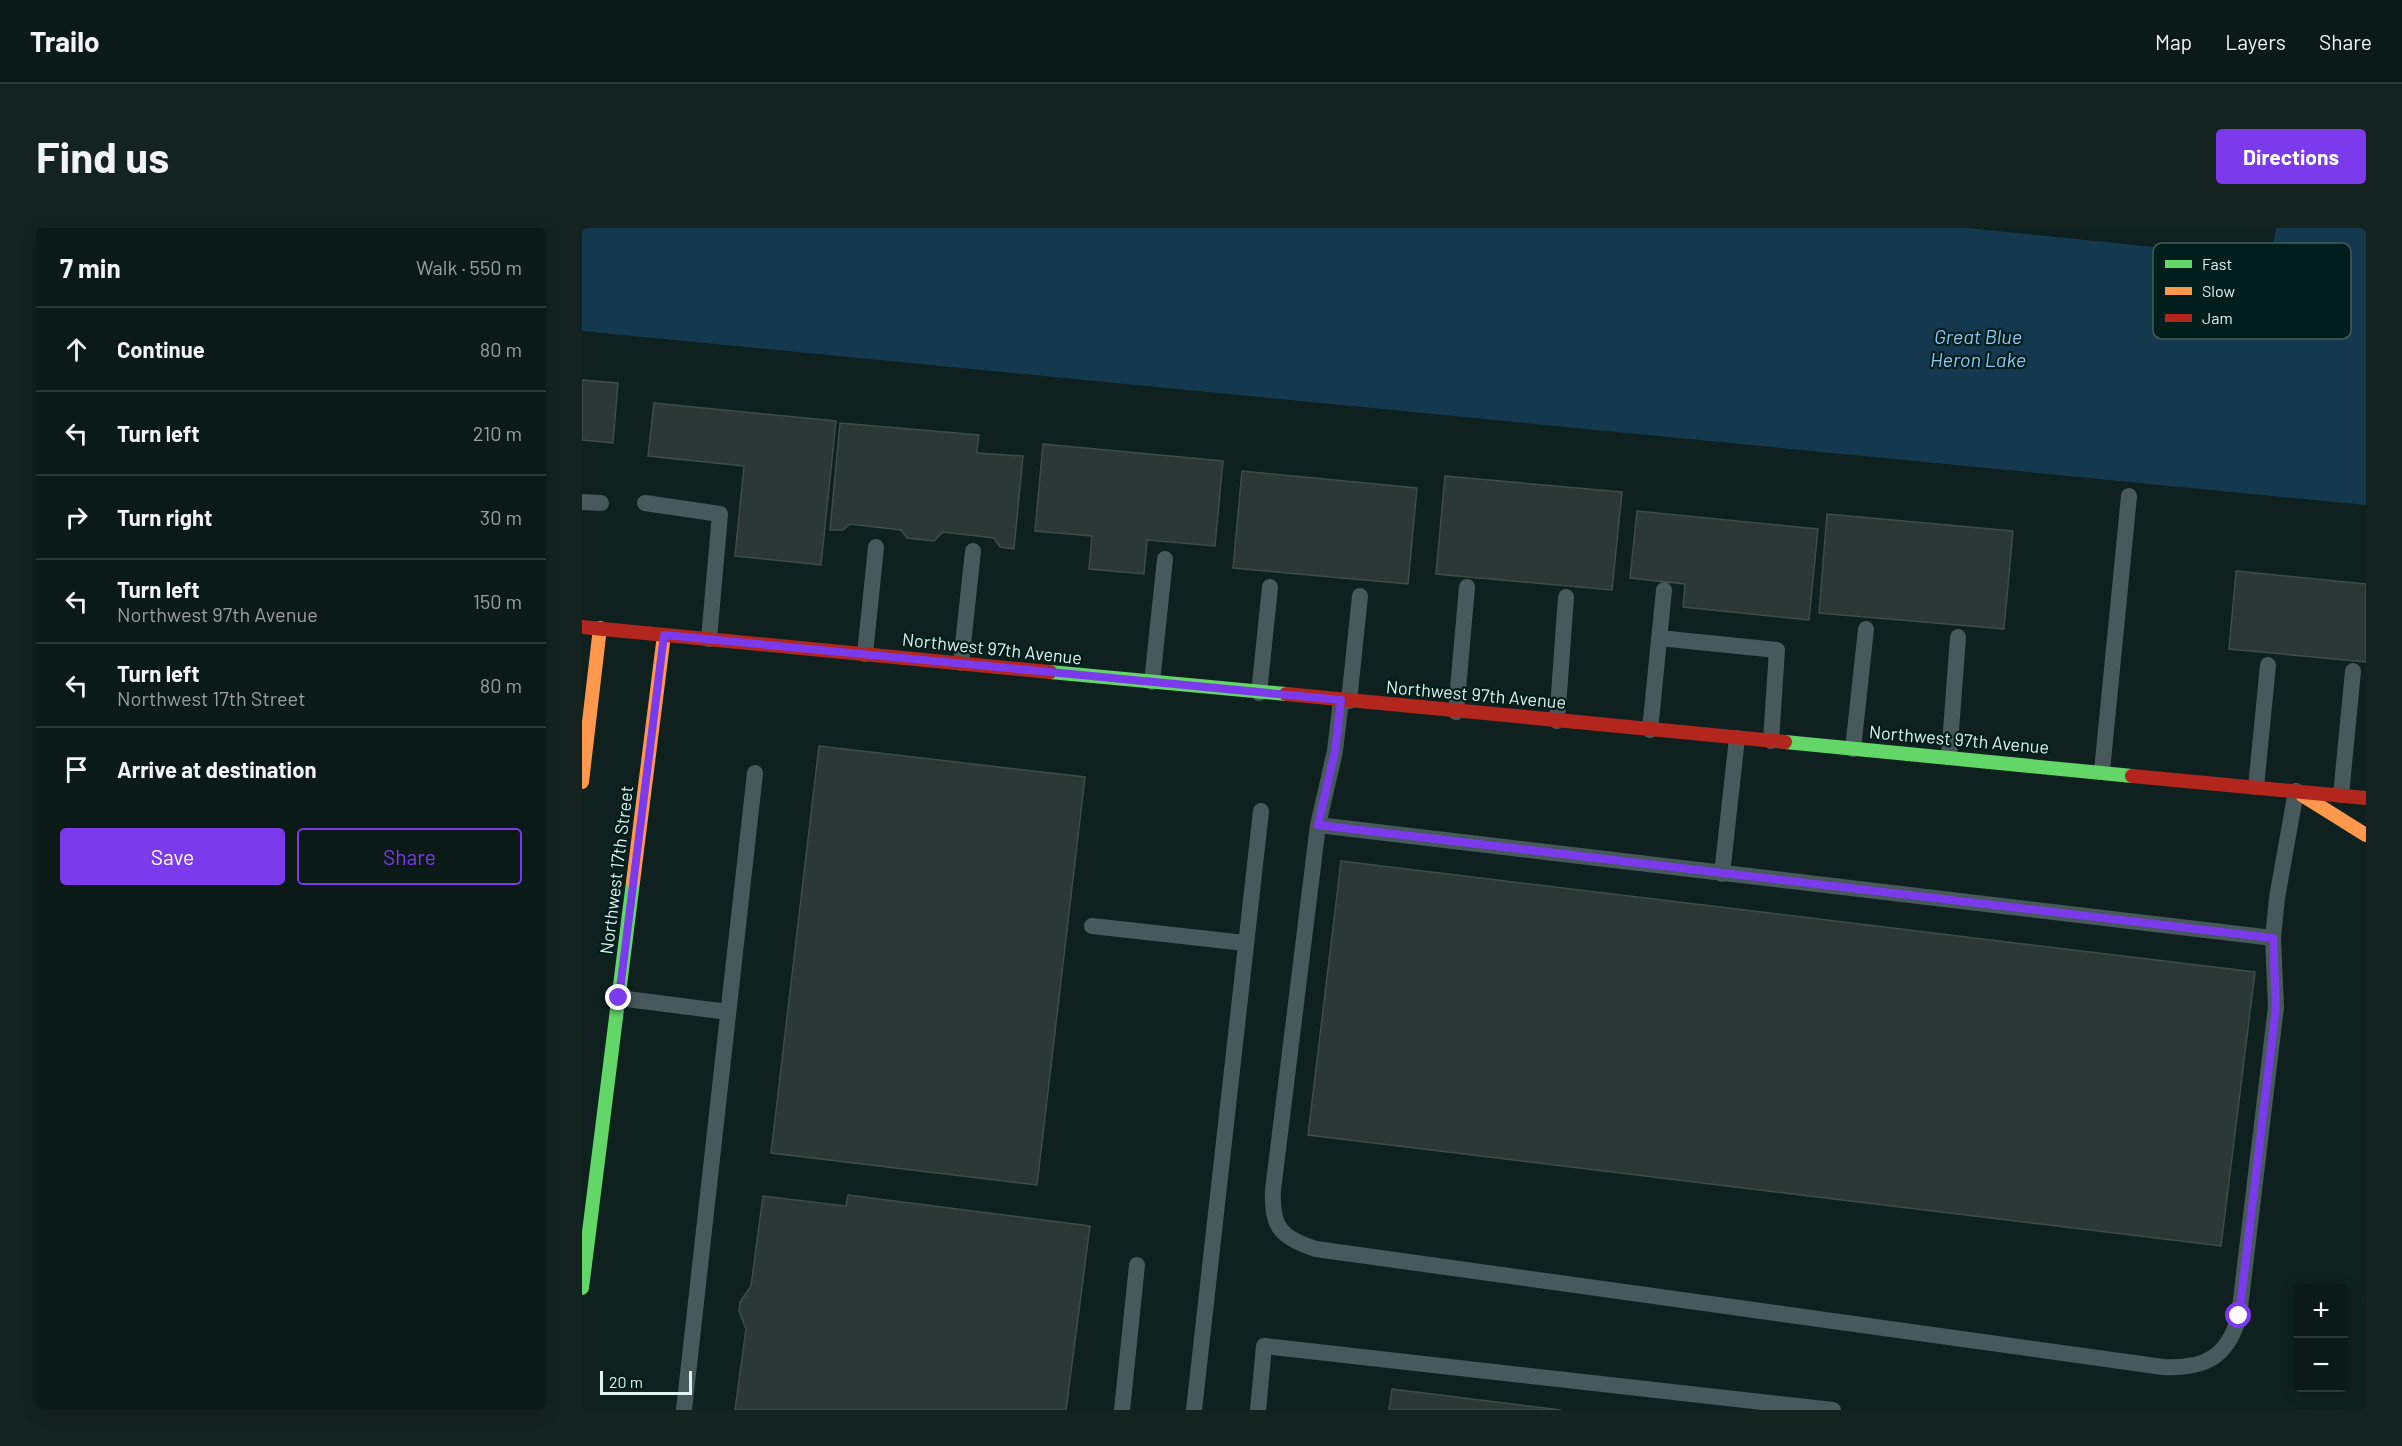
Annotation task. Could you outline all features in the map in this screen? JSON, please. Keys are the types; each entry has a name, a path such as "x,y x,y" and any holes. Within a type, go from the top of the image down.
{"street":[{"name":"Northwest 97th Avenue","path":"582,627 2366,798"},
{"path":"582,782 600,628"},
{"name":"Northwest 17th Street","path":"582,1288 664,635"},
{"path":"2296,791 2366,835"}],"lane":[{"path":"2102,771 2129,496"},
{"path":"582,502 601,503"},
{"path":"645,503 720,513 709,639"},
{"path":"865,654 876,547"},
{"path":"961,663 973,551"},
{"path":"1152,682 1164,559"},
{"path":"1260,693 1270,587"},
{"path":"1456,712 1467,587"},
{"path":"1650,730 1664,590"},
{"path":"1360,596 1345,701 1318,825 1273,1190 1272,1212 1278,1228 1288,1237 1316,1249 2163,1367 2180,1368 2199,1365 2212,1359 2225,1347 2234,1333 2239,1316 2276,1007 2273,938 2277,898 2296,791"},
{"path":"1557,721 1566,597"},
{"path":"1853,749 1866,629"},
{"path":"1949,757 1958,637"},
{"path":"1659,638 1777,650 1771,741"},
{"path":"2256,787 2268,664"},
{"path":"2341,795 2353,671"},
{"path":"1722,874 1737,738"},
{"path":"684,1410 755,773"},
{"path":"1194,1410 1261,811"},
{"path":"1318,825 2273,938"},
{"path":"1092,926 1245,943"},
{"path":"619,998 728,1012"},
{"path":"1122,1410 1137,1265"},
{"path":"1258,1410 1264,1346 1833,1410"}],"water":[{"name":"Great Blue Heron Lake","path":"582,228 1968,228 2153,247 2153,339 2351,339 2351,243 2274,243 2276,228 2366,228 2366,505 582,331"}],"building":[{"path":"582,380 618,383 613,443 582,440"},
{"path":"654,403 836,421 821,565 735,556 744,466 648,456"},
{"path":"840,423 979,435 977,453 1023,456 1014,549 1000,547 994,538 943,532 934,541 907,538 901,530 850,524 843,530 830,530"},
{"path":"1043,444 1223,461 1215,546 1147,540 1144,574 1089,569 1092,536 1035,531"},
{"path":"1242,471 1417,488 1408,584 1233,568"},
{"path":"1445,476 1622,492 1612,590 1436,574"},
{"path":"1637,511 1818,529 1809,620 1683,607 1685,584 1630,578"},
{"path":"1827,514 2013,531 2004,629 1819,613"},
{"path":"2236,571 2366,584 2366,662 2229,649"},
{"path":"819,746 1085,777 1037,1185 771,1153"},
{"path":"1341,861 2255,972 2221,1246 1308,1135"},
{"path":"848,1195 1090,1226 1066,1410 735,1410 746,1329 739,1311 740,1302 751,1286 763,1196 846,1206"},
{"path":"1392,1389 1561,1410 1389,1410"}],"traffic: fast":[{"path":"1050,672 1286,694"},
{"path":"1785,742 2132,776"},
{"path":"582,1288 633,882"}],"traffic: slow":[{"path":"582,782 600,628"},
{"path":"633,882 664,635"},
{"path":"2302,795 2366,835"}],"traffic: jam":[{"path":"582,627 1050,672"},
{"path":"1286,694 1785,742"},
{"path":"2132,776 2366,798"}],"route":[{"path":"619,998 664,635 1341,700 1335,751 1318,825 2273,938 2277,977 2276,1007 2239,1316"}]}
